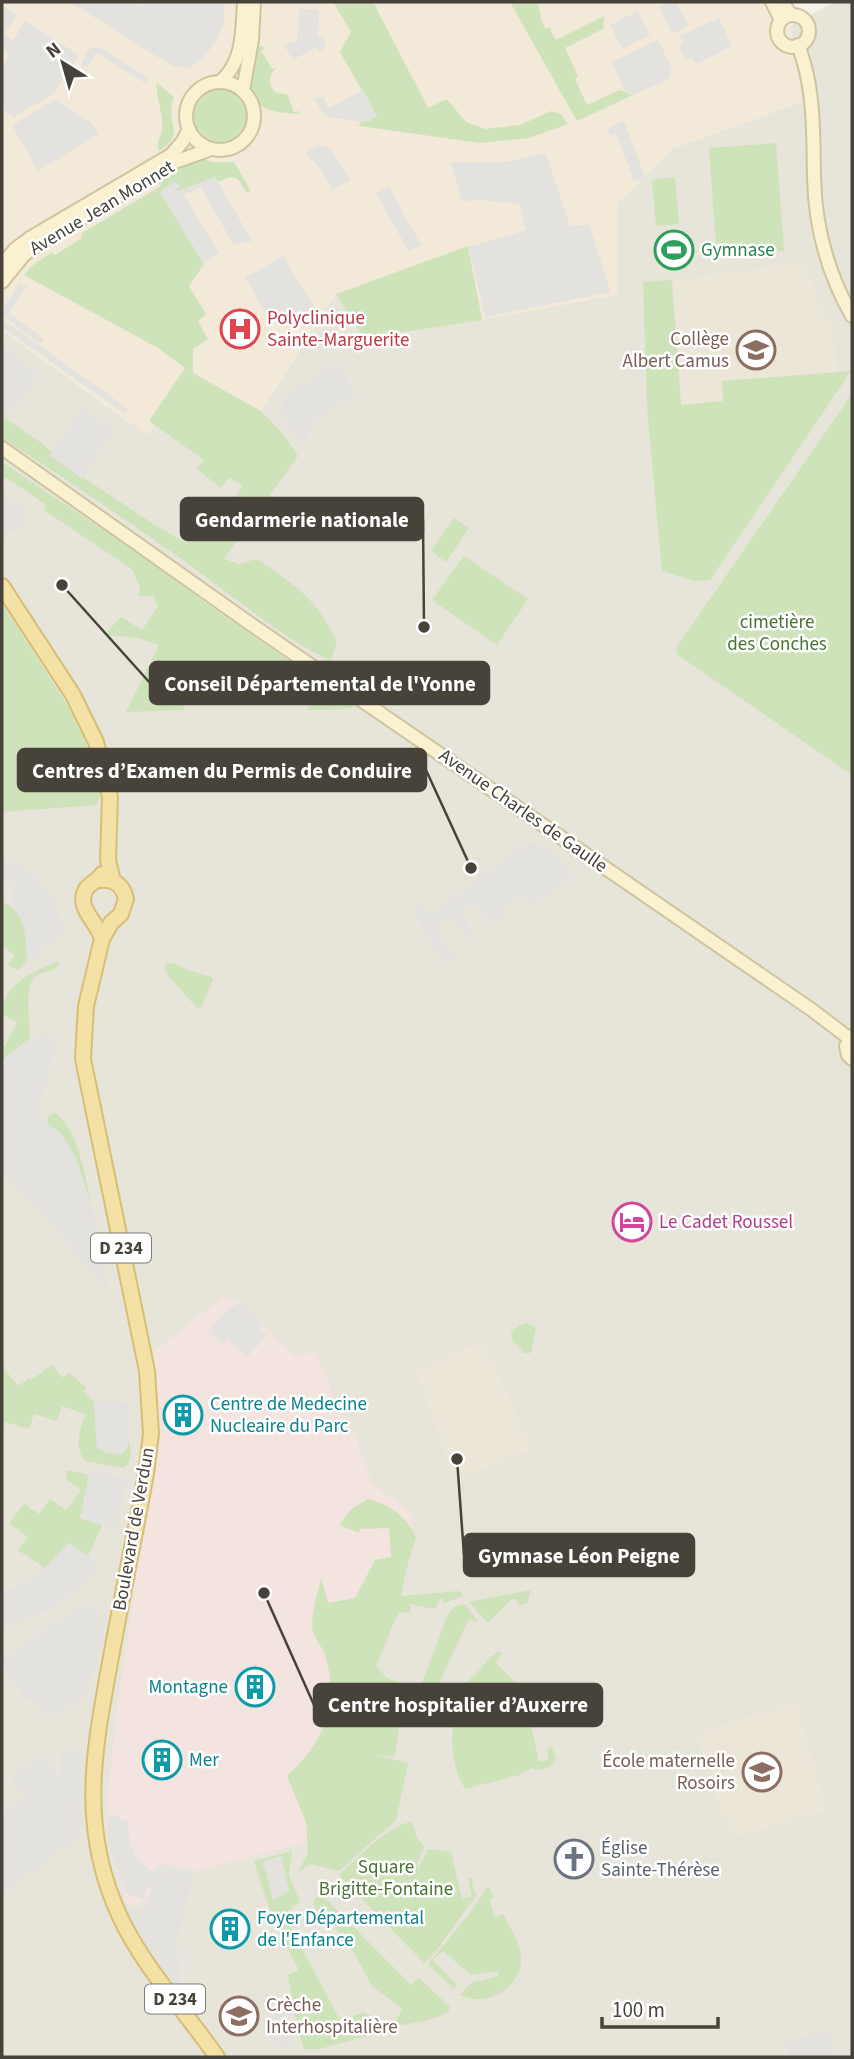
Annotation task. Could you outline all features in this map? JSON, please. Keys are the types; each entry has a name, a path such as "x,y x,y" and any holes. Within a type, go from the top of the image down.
{"main road":[{"path":"2,586 73,695 96,742 110,797 106,880"},
{"path":"92,918 107,922 121,914 126,899 120,885 106,880 89,886 83,900 102,939"},
{"name":"D 234","path":"102,939 116,919"},
{"name":"Boulevard de Verdun","path":"102,939 86,1006 83,1059 146,1371 151,1434 147,1469 99,1724 92,1790 93,1819 102,1868 117,1909 139,1948 214,2053"}],"street":[{"path":"220,82 231,71 240,54 244,2"},
{"path":"243,91 252,40 254,2"},
{"path":"772,2 786,18 803,19 808,28 806,38 798,46 785,45 779,39 777,29 786,18"},
{"path":"782,2 786,18"},
{"path":"798,46 811,90 814,179 820,229 829,264 852,316"},
{"path":"220,82 243,91 253,107 254,118 246,138 229,148 211,149 202,145 189,129 187,109 191,98 203,87 220,82"},
{"name":"Avenue Jean Monnet","path":"2,265 15,249 30,238 171,155 189,129"},
{"name":"Avenue Jean Monnet","path":"2,282 17,262 34,247 175,162 211,149"},
{"name":"Avenue Charles de Gaulle","path":"2,450 851,1037"},
{"path":"851,1037 846,1051 852,1059"}],"shaded area":[{"path":"2,2 764,2 774,19 790,26 802,102 672,149 617,203 617,295 482,320 468,247 336,294 261,411 193,374 148,435 2,330"},
{"path":"70,2 133,2 140,6 143,2 225,2 223,26 218,38 202,60 188,68 172,66"},
{"path":"676,2 689,26 672,34 659,7"},
{"path":"835,2 852,2 852,2057 2,2057 2,330 130,423 193,374 261,411 336,294 617,203 672,149 802,102 790,26"},
{"path":"2,5 17,15 4,34 13,41 25,21 79,55 53,94 14,117 2,109 2,67 10,54 2,48"},
{"path":"299,8 319,10 318,36 324,37 325,48 319,51 316,47 293,60 284,45 297,41"},
{"path":"638,11 650,35 622,49 610,25"},
{"path":"719,18 732,46 699,63 695,63 692,57 686,60 679,46 684,44 680,36"},
{"path":"658,40 672,69 669,79 633,95 624,90 612,62"},
{"path":"100,47 148,78 145,83 97,53 87,67 81,64 89,49"},
{"path":"363,90 377,116 366,122 325,117 314,98 323,97 329,108"},
{"path":"56,99 91,123 99,134 38,171 12,125"},
{"path":"624,121 645,177 634,181 616,134 610,136 607,128"},
{"path":"319,145 329,147 351,180 333,190 321,170 305,153"},
{"path":"546,153 570,226 589,225 611,292 485,317 469,247 526,230 519,204 462,201 451,162 501,163"},
{"path":"215,177 252,241 234,245 201,188 184,195 219,253 204,264 160,192 176,181 180,187 175,190 177,192"},
{"path":"389,187 421,245 409,252 376,193"},
{"path":"283,256 318,312 315,316 269,319 245,278"},
{"name":"Collège Albert Camus","path":"806,262 818,300 833,327 837,373 723,381 723,401 681,405 672,280"},
{"path":"19,284 27,286 9,313 44,339 40,344 2,315 2,310"},
{"path":"2,319 128,409 125,414 2,327"},
{"path":"2,347 39,373 7,419 2,416"},
{"path":"338,362 356,394 312,422 307,442 292,431 282,413 283,396 288,397"},
{"path":"82,408 113,429 82,479 50,455"},
{"path":"2,494 29,512 14,534 8,531 2,539"},
{"path":"537,842 576,873 534,905 522,894 500,911 503,916 490,924 475,904 461,913 478,939 472,944 452,917 435,929 455,957 444,965 412,911 422,904 428,913 435,912 523,846"},
{"path":"2,859 23,866 36,875 56,903 63,927 61,940 41,947 44,957 27,961 26,936 21,919 11,904 15,883 2,879"},
{"path":"49,1033 57,1043 37,1115 62,1134 77,1160 93,1211 109,1292 28,1197 2,1172 2,1060 26,1041"},
{"path":"223,1297 239,1302 296,1357 314,1352 328,1379 333,1403 356,1437 372,1484 414,1514 331,1837 195,1871 158,1863 147,1901 127,1904 108,1844 108,1790 157,1433 158,1399 153,1352"},
{"path":"241,1302 263,1325 260,1329 268,1335 247,1357 227,1339 222,1344 209,1331 228,1309"},
{"path":"483,1341 532,1448 497,1465 454,1478 416,1370"},
{"path":"94,1402 128,1403 129,1439 122,1454 107,1453 97,1448"},
{"path":"90,1470 127,1478 117,1529 80,1518"},
{"path":"69,1543 98,1564 89,1578 56,1607 2,1629 2,1591 25,1583 43,1570"},
{"path":"83,1605 98,1612 105,1624 97,1661 87,1685 89,1692 48,1719 34,1698 25,1700 2,1663 2,1658"},
{"name":"École maternelle Rosoirs","path":"796,1701 827,1810 732,1838 726,1818 722,1818 696,1734"},
{"path":"61,1750 80,1752 79,1834 2,1894 2,1815 25,1798 11,1778 41,1754 59,1779"},
{"path":"118,1815 121,1821 128,1821 129,1839 134,1854 142,1864 151,1870 170,1875 172,1869 193,1874 177,1941 181,1993 134,1931 125,1908 146,1909 152,1888 147,1886 144,1900 126,1893 108,1844 108,1816"},
{"path":"281,1856 289,1890 273,1901 263,1861"},
{"path":"278,2009 291,2024 295,2043 280,2049 260,2023"},
{"path":"829,2030 835,2055 788,2057 785,2042"}],"green space":[{"path":"333,2 373,2 428,108 447,99 466,122 485,129 520,125 551,111 561,114 568,124 529,138 480,143 359,126 361,121 366,122 377,116 340,52 351,32"},
{"path":"510,2 537,2 545,29 549,27 556,40 604,16 603,29 565,48 578,76 575,79 587,105 620,90 633,95 577,121"},
{"path":"257,45 266,48 261,51 272,69 277,67 270,77 271,86 276,93 287,94 294,112 299,111 299,114 269,110 258,103 251,80"},
{"path":"157,83 174,97 174,133 168,144 159,151 162,123"},
{"path":"215,88 225,88 240,96 246,105 246,127 240,136 225,144 215,144 197,132 192,121 192,111 204,93"},
{"path":"776,143 784,251 717,257 709,148"},
{"path":"203,158 212,162 234,162 251,191 246,192 238,179 230,177 218,182 215,177 176,192 160,192 204,264 189,286 206,314 198,321 208,339 193,349 193,373 261,411 283,434 298,456 224,559 239,564 257,559 303,594 320,613 337,641 331,661 279,631 150,537 2,438 2,416 43,444 52,453 51,456 182,541 213,531 243,486 229,477 221,488 197,469 204,460 149,421 185,368 158,348 24,275 34,264 52,252 55,255 82,238 82,233 161,186 158,180 183,165"},
{"path":"675,177 679,224 656,226 652,180"},
{"path":"468,246 482,320 364,338 336,294"},
{"path":"672,280 681,405 723,401 722,381 851,371 710,580 694,581 662,571 647,406 643,282"},
{"name":"cimetière des Conches","path":"852,394 852,775 678,655 676,648"},
{"path":"2,462 200,595 199,598 355,707 307,710 317,695 265,661 230,662 203,671 185,687 184,710 126,712 159,645 138,638 104,635 121,617 142,630 158,607 154,596 139,596 140,587 133,570 44,510 46,505 7,478 2,480"},
{"path":"454,518 469,528 446,562 431,551"},
{"path":"464,556 528,599 497,645 432,600"},
{"path":"3,605 78,722 95,766 101,794 96,805 2,812"},
{"path":"2,902 16,911 24,926 27,961 18,970 7,965 15,956 2,945"},
{"path":"58,961 57,967 38,975 32,982 29,997 30,1039 2,1060 2,1045 5,1046 17,1022 2,1014 7,995 21,980"},
{"path":"175,963 213,980 201,1007 197,1008 167,974 164,967"},
{"path":"55,1113 64,1121 76,1145 93,1214 41,1147 49,1116"},
{"path":"528,1323 536,1328 531,1353 524,1353 512,1340 511,1333 519,1325"},
{"path":"52,1365 63,1378 69,1373 86,1387 84,1392 94,1402 97,1448 126,1450 129,1440 131,1454 128,1464 123,1468 85,1461 79,1444 85,1414 62,1406 57,1421 34,1414 29,1429 5,1422 2,1433 2,1366 18,1386"},
{"path":"67,1470 89,1475 80,1518 102,1525 88,1556 69,1543 45,1568 18,1550 28,1537 9,1523 24,1504 39,1514 50,1499 66,1510 81,1490 66,1479"},
{"path":"368,1499 396,1512 416,1536 401,1596 459,1591 463,1596 444,1603 441,1597 435,1609 409,1604 411,1612 398,1613 376,1666 387,1678 414,1688 405,1709 379,1715 400,1719 395,1757 373,1755 408,1763 396,1820 339,1871 310,1864 298,1872 308,1853 306,1822 287,1776 319,1736 330,1707 331,1691 325,1655 312,1626 321,1578 328,1603 355,1598 375,1560 391,1557 389,1528 360,1529 359,1533 339,1525 351,1509"},
{"path":"531,1590 527,1603 520,1605 513,1598 488,1623 469,1602"},
{"path":"465,1604 479,1623 469,1619 426,1711 414,1705 448,1614 454,1607"},
{"path":"499,1651 502,1654 495,1662 524,1694 539,1762 549,1760 547,1749 552,1747 556,1759 546,1769 532,1768 520,1775 465,1789 455,1764 453,1750 452,1735 457,1707 470,1680"},
{"name":"Square Brigitte-Fontaine","path":"412,1822 417,1838 424,1847 416,1866 419,1868 428,1849 451,1852 462,1899 472,1896 468,1878 472,1878 473,1889 477,1894 436,1951 424,1963 339,1875 383,1835"},
{"path":"292,1851 289,1875 300,1902 284,1914 342,2024 353,2022 353,2016 364,2012 378,2024 379,2029 375,2034 315,2050 304,2049 288,1975 299,1970 273,1917 254,1861"},
{"path":"332,1883 336,1888 334,1891 331,1889 324,1897 411,1985 419,1978 450,2007 448,2012 413,2023 400,2025 395,2021 403,2009 373,1987 351,1948 333,1924 323,1923 313,1903 319,1893"},
{"path":"488,1886 494,1897 490,1900 494,1917 503,1914 520,1949 520,1967 517,1977 502,1992 492,1997 470,1998 460,1995 471,1983 499,1976 497,1971 471,1975 443,1951 433,1960 457,1985 454,1989 428,1964"}],"place":[{"name":"Gymnase","path":"674,250"},
{"name":"Polyclinique Sainte-Marguerite","path":"240,329"},
{"name":"Collège Albert Camus","path":"756,350"},
{"name":"Conseil Départemental de l'Yonne","path":"62,585"},
{"name":"Gendarmerie nationale","path":"424,627"},
{"name":"Centres d’Examen du Permis de Conduire","path":"471,868"},
{"name":"Le Cadet Roussel","path":"632,1222"},
{"name":"Centre de Medecine Nucleaire du Parc","path":"183,1415"},
{"name":"Gymnase Léon Peigne","path":"457,1459"},
{"name":"Centre hospitalier d’Auxerre","path":"264,1593"},
{"name":"Montagne","path":"255,1687"},
{"name":"Mer","path":"162,1760"},
{"name":"École maternelle Rosoirs","path":"762,1772"},
{"name":"Église Sainte-Thérèse","path":"574,1859"},
{"name":"Foyer Départemental de l'Enfance","path":"230,1929"},
{"name":"Crèche Interhospitalière","path":"239,2016"}]}
